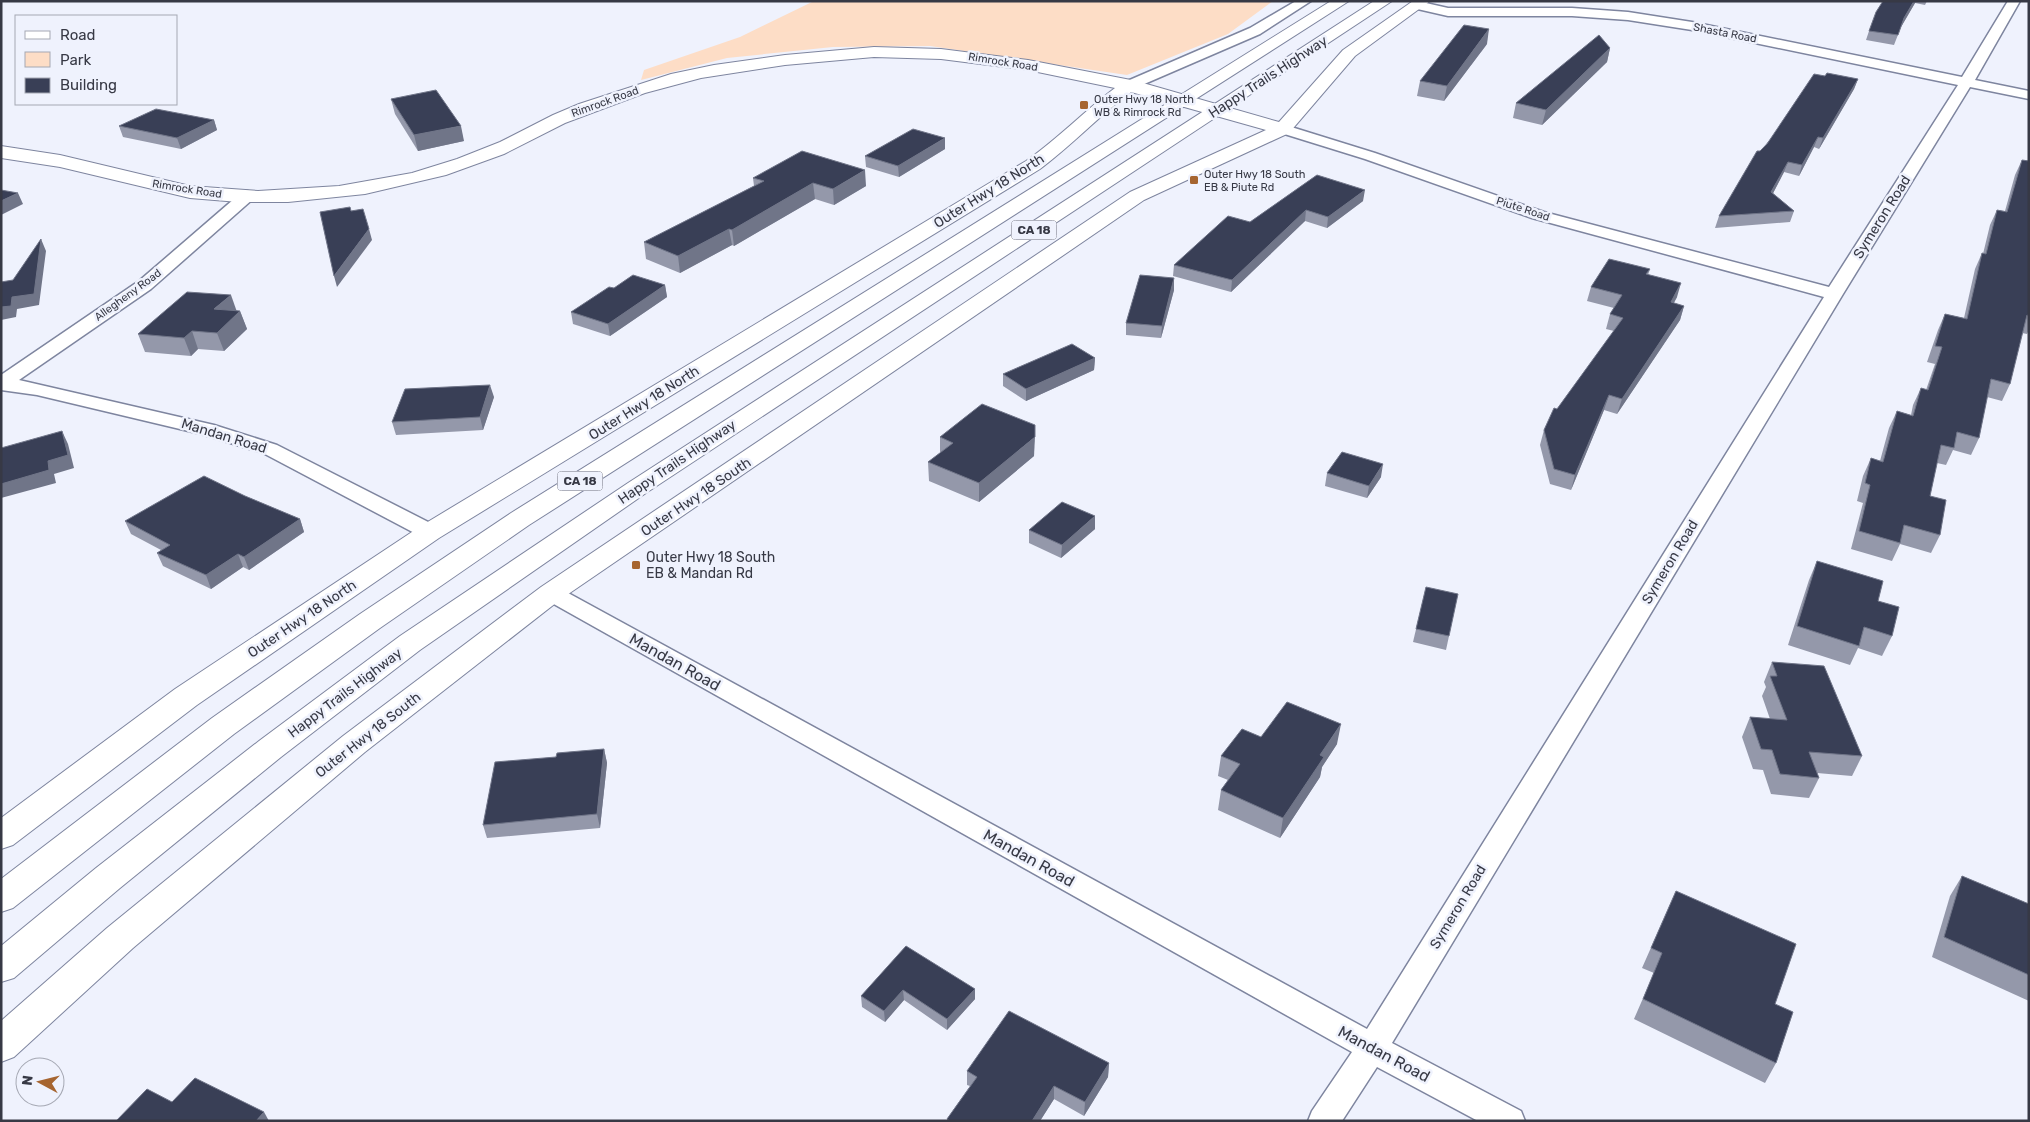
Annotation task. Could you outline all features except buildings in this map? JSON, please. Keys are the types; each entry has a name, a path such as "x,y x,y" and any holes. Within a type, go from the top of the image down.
{"street":[{"name":"Outer Hwy 18 North","path":"1,836 186,697 430,532 1033,166 1058,146 1095,111 1130,86 1254,31 1305,1"},
{"name":"Happy Trails Highway","path":"1,898 223,726 370,621 512,524 1342,1"},
{"name":"Happy Trails Highway","path":"1,967 131,859 270,749 410,643 653,477 1385,1"},
{"name":"Symeron Road","path":"1324,1121 1372,1048 1834,294 1966,83 2014,1"},
{"name":"Shasta Road","path":"1420,3 1448,12 1572,12 1628,16 1692,26 2029,95"},
{"name":"Outer Hwy 18 South","path":"1,1045 120,938 354,744 551,593 1137,196 1283,129 1349,54 1420,3"},
{"name":"Rimrock Road","path":"1,152 60,161 176,189 208,194 289,196 384,185 443,170 490,154 589,107 659,83 722,69 782,60 828,55 888,52 940,53 991,59 1130,86 1217,110"},
{"name":"Piute Road","path":"1217,110 1370,156 1538,215 1834,294"},
{"name":"Allegheny Road","path":"2,384 145,286 247,196"},
{"name":"Mandan Road","path":"2,384 37,389 207,428 270,449 430,532"},
{"name":"Mandan Road","path":"551,593 1372,1048 1509,1121"}],"green space":[{"path":"814,1 1273,1 1228,34 1127,75 930,46 833,47 727,58 641,80 644,70 740,37"}],"place":[{"name":"Outer Hwy 18 North WB & Rimrock Rd","path":"1084,105"},
{"name":"Outer Hwy 18 South EB & Piute Rd","path":"1194,180"},
{"name":"Outer Hwy 18 South EB & Mandan Rd","path":"636,565"}]}
